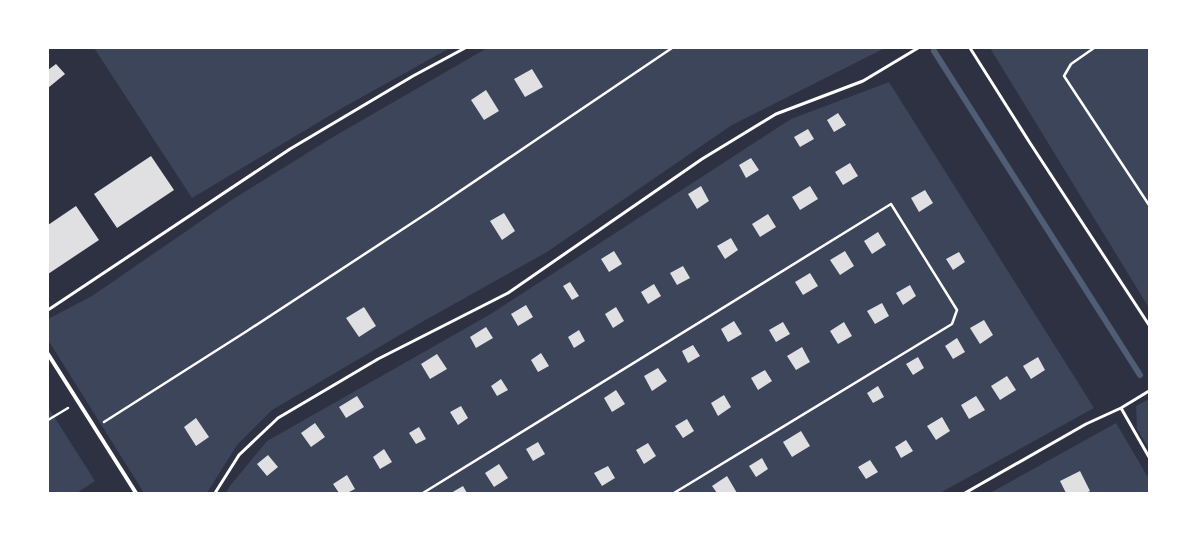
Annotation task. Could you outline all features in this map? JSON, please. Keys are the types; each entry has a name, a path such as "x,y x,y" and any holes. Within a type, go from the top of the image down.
{"street":[{"path":"48,354 136,493"}],"lane":[{"path":"48,310 290,149 413,76 465,48"},
{"path":"215,493 238,455 278,418 378,359 508,293 702,159 776,114 863,81 918,48"},
{"path":"970,48 1030,143 1149,324"},
{"path":"965,493 1086,424 1121,408 1149,391"},
{"path":"1121,408 1149,457"}],"path":[{"path":"95,428 260,323 435,208 672,48"},
{"path":"1094,48 1071,64 1064,76 1149,205"},
{"path":"423,493 891,204 957,310 952,324 674,493"},
{"path":"48,420 54,416"}],"shaded area":[{"path":"94,48 450,48 344,107 192,198"},
{"path":"487,48 885,48 732,125 547,252 422,322 272,410 237,445 207,493 144,493 48,340 48,319 92,296 230,201 333,137"},
{"path":"990,48 1149,48 1149,308"},
{"path":"889,82 1094,408 940,493 226,493 229,487 267,441 489,315 791,119"},
{"path":"1149,399 1149,449 1137,429 1136,406"},
{"path":"48,407 95,481 77,493 48,493"},
{"path":"1116,423 1149,479 1149,493 990,493"}],"building":[{"path":"56,64 65,74 48,88 48,70"},
{"path":"532,69 543,87 525,97 514,79"},
{"path":"486,90 499,111 484,120 471,100"},
{"path":"838,113 846,125 834,132 827,120"},
{"path":"808,129 814,139 800,147 794,137"},
{"path":"151,156 174,190 117,228 94,194"},
{"path":"751,158 759,170 746,178 739,165"},
{"path":"850,163 858,176 843,185 835,172"},
{"path":"701,186 709,201 697,209 688,194"},
{"path":"810,186 818,199 800,210 792,197"},
{"path":"925,190 933,203 919,212 911,198"},
{"path":"76,206 99,240 48,274 48,225"},
{"path":"504,213 515,231 502,240 490,221"},
{"path":"768,214 776,227 760,237 752,224"},
{"path":"878,232 886,245 872,254 864,241"},
{"path":"731,238 738,250 725,259 717,246"},
{"path":"614,251 622,264 609,272 601,259"},
{"path":"845,251 854,266 840,275 830,260"},
{"path":"959,252 965,262 953,270 946,259"},
{"path":"683,266 690,278 677,285 670,273"},
{"path":"810,273 818,286 803,295 795,282"},
{"path":"570,282 579,296 572,300 563,286"},
{"path":"654,284 661,296 648,304 641,292"},
{"path":"910,285 916,296 903,305 896,293"},
{"path":"882,303 889,316 875,324 867,311"},
{"path":"526,305 533,317 518,326 511,314"},
{"path":"364,307 376,326 359,337 346,318"},
{"path":"616,307 624,321 613,328 605,314"},
{"path":"984,320 993,335 980,344 970,328"},
{"path":"734,321 742,334 728,342 721,329"},
{"path":"783,322 790,334 776,342 769,330"},
{"path":"844,322 852,336 838,344 830,331"},
{"path":"486,327 493,338 476,348 470,337"},
{"path":"579,330 585,341 574,348 568,337"},
{"path":"957,338 965,352 953,359 945,346"},
{"path":"693,345 700,356 688,363 682,351"},
{"path":"802,347 810,362 796,370 787,356"},
{"path":"541,353 549,366 538,372 531,360"},
{"path":"437,354 447,369 430,379 421,364"},
{"path":"918,357 924,368 913,375 906,364"},
{"path":"1038,357 1045,370 1031,379 1023,366"},
{"path":"658,368 667,381 652,391 644,376"},
{"path":"765,370 772,381 758,390 751,378"},
{"path":"1007,376 1016,390 1000,400 991,386"},
{"path":"501,379 508,390 497,396 491,386"},
{"path":"878,386 884,397 873,403 867,393"},
{"path":"616,390 625,404 612,412 604,398"},
{"path":"724,395 731,407 718,416 711,403"},
{"path":"357,396 364,407 346,418 339,407"},
{"path":"976,396 985,410 969,419 961,405"},
{"path":"461,406 468,418 458,425 450,412"},
{"path":"942,417 950,431 936,440 927,426"},
{"path":"196,418 209,437 196,446 184,427"},
{"path":"687,419 694,431 683,438 675,426"},
{"path":"315,423 325,437 311,447 301,433"},
{"path":"419,427 426,439 416,444 409,433"},
{"path":"801,431 810,446 792,457 783,442"},
{"path":"906,440 913,451 901,458 895,447"},
{"path":"538,442 545,454 533,461 526,449"},
{"path":"648,443 656,456 644,464 636,450"},
{"path":"384,449 392,462 380,469 373,457"},
{"path":"268,455 278,467 267,476 257,464"},
{"path":"762,458 768,469 756,477 749,466"},
{"path":"870,460 878,472 866,479 858,467"},
{"path":"499,464 508,478 494,487 485,473"},
{"path":"608,466 615,478 602,486 594,473"},
{"path":"1080,471 1090,491 1086,493 1066,493 1060,481"},
{"path":"347,475 355,489 347,493 339,493 333,484"},
{"path":"727,476 737,493 717,493 712,486"},
{"path":"463,486 467,493 451,493"}],"waterway":[{"path":"934,51 1140,375"}]}
